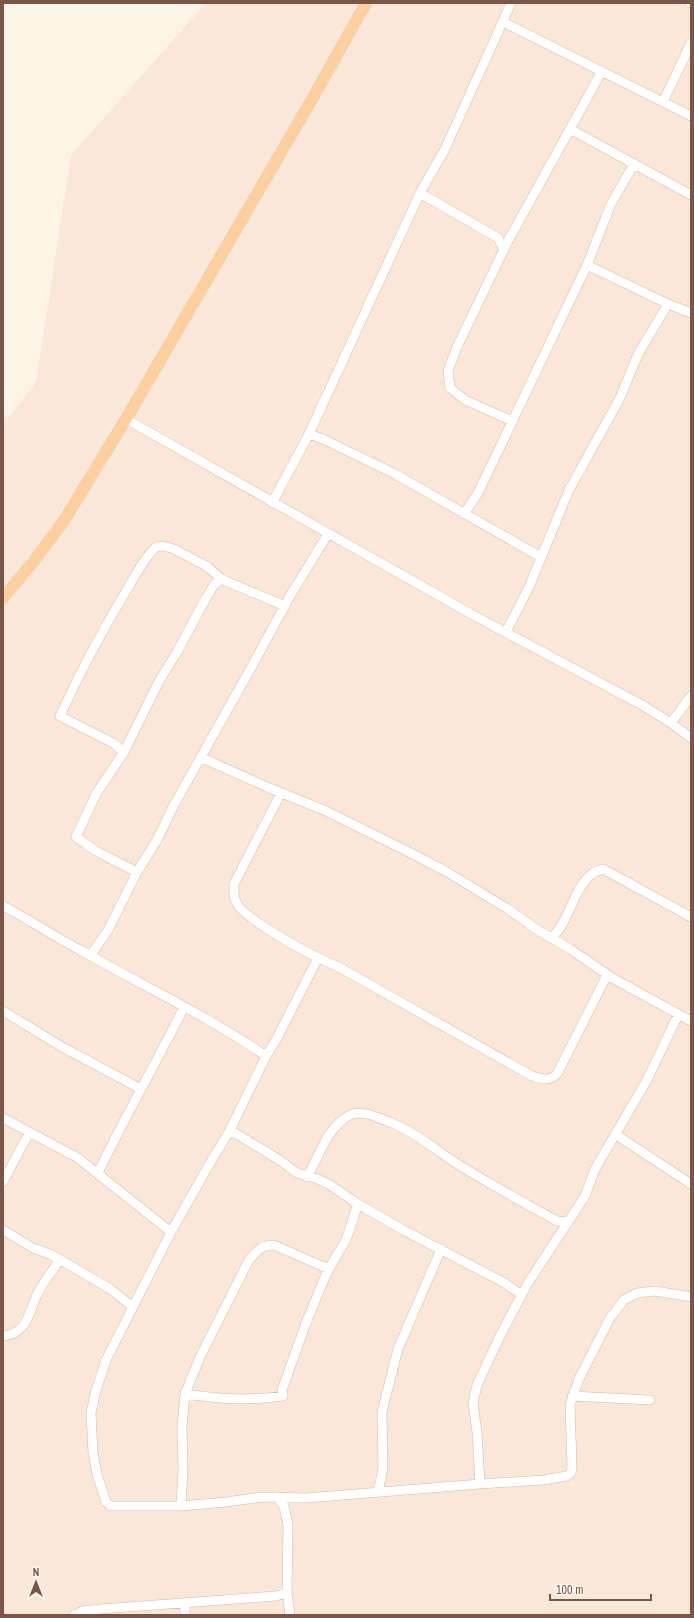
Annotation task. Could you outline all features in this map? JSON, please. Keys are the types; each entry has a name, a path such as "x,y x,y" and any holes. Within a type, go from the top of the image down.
{"main road":[{"path":"3,598 34,562 63,522 126,419 311,101 366,3"}],"street":[{"path":"272,503 309,434 420,193 445,149 511,3"},
{"path":"503,22 691,116"},
{"path":"663,102 691,43"},
{"path":"512,421 465,400 450,388 448,371 457,347 504,250 602,71"},
{"path":"570,129 691,195"},
{"path":"464,514 478,493 587,265 611,204 634,164"},
{"path":"420,193 498,238 504,250"},
{"path":"498,238 512,235"},
{"path":"587,265 668,304 691,313"},
{"path":"506,632 528,587 570,490 620,398 638,354 668,304"},
{"path":"126,419 272,503 642,705 671,723 691,738"},
{"path":"309,434 319,437 395,474 541,557"},
{"path":"90,956 108,930 137,872 157,840 200,757 285,606 328,534"},
{"path":"124,752 113,743 60,716 79,675 118,605 152,551 159,546 174,549 208,567 221,579 285,606"},
{"path":"137,872 96,851 76,837 96,794 124,752 158,683 178,652 206,598 214,585 221,579"},
{"path":"671,723 691,696"},
{"path":"200,757 326,811 413,854 458,879 552,938 607,975 691,1021"},
{"path":"281,793 234,884 233,892 236,902 245,913 318,958 337,966 532,1076 545,1080 552,1078 557,1074 607,975"},
{"path":"552,938 562,925 582,885 592,873 603,869 691,917"},
{"path":"3,906 90,956 156,990 184,1008 233,1034 266,1056"},
{"path":"318,958 281,1032 266,1056 230,1130 171,1232 106,1360 94,1394 91,1413 93,1453 97,1474 106,1502 111,1506 181,1506 262,1497 306,1498 543,1480 567,1476 571,1473 572,1466 570,1405 572,1396 610,1318 624,1300 637,1292 655,1291 691,1297"},
{"path":"98,1173 184,1008"},
{"path":"3,1011 64,1048 141,1089"},
{"path":"480,1484 477,1432 473,1404 474,1393 501,1334 522,1295 585,1196 595,1169 647,1080 678,1015"},
{"path":"307,1177 331,1132 342,1120 351,1115 365,1114 395,1125 417,1137 457,1163 556,1221 568,1222"},
{"path":"3,1118 78,1158 171,1232"},
{"path":"230,1130 278,1159 297,1173 318,1179 330,1185 358,1204 405,1231 503,1282 522,1295"},
{"path":"3,1182 29,1133"},
{"path":"615,1134 691,1184"},
{"path":"185,1394 218,1399 257,1400 283,1396 282,1390 306,1323 329,1268 346,1240 358,1204"},
{"path":"3,1230 34,1248 60,1259 109,1288 133,1307"},
{"path":"181,1506 182,1426 185,1394 216,1324 249,1260 258,1249 266,1245 274,1245 329,1268"},
{"path":"378,1492 383,1469 382,1412 388,1386 398,1349 441,1249"},
{"path":"3,1336 16,1333 29,1317 39,1291 60,1259"},
{"path":"572,1396 650,1400"},
{"path":"277,1497 284,1506 288,1525 287,1593 290,1615"},
{"path":"74,1615 83,1611 101,1609 276,1596 287,1593"},
{"path":"185,1603 185,1615"}],"shaded area":[{"path":"206,3 691,3 691,1615 3,1615 3,425 36,382 71,155"}]}
